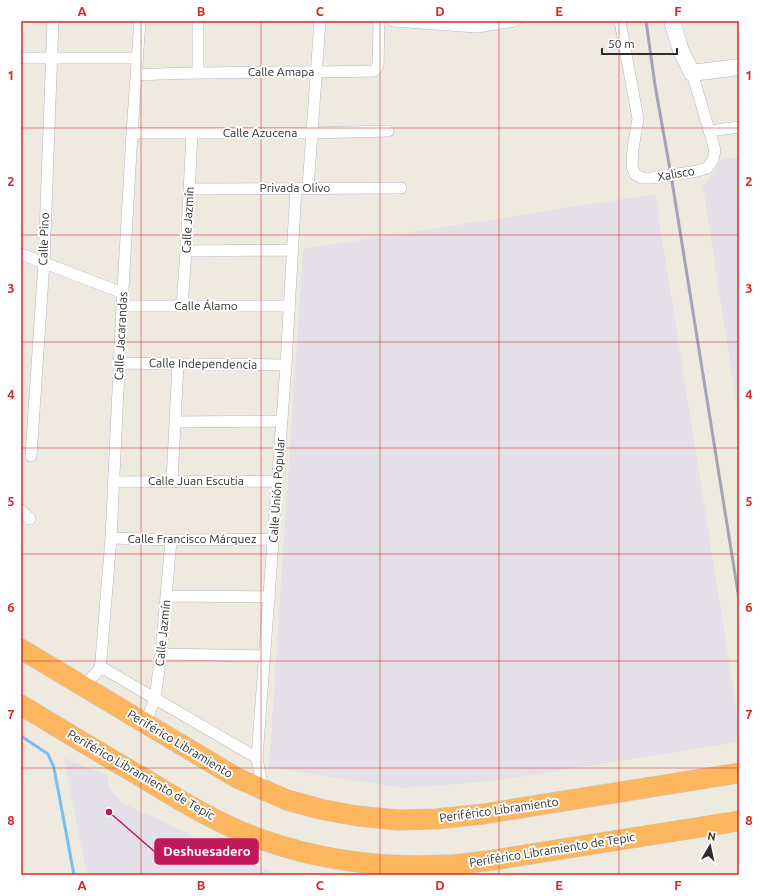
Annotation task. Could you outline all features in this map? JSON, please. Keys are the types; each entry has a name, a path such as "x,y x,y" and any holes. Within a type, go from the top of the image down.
{"highway":[{"name":"Periférico Libramiento","path":"21,649 237,778 287,800 320,809 357,816 398,820 429,819 482,814 734,774"},
{"name":"Periférico Libramiento de Tepic","path":"21,705 180,801 222,822 265,841 304,852 338,859 374,864 410,866 447,865 487,861 738,821"}],"street":[{"name":"Calle Pino","path":"31,456 44,262 53,21"},
{"name":"Calle Jacarandas","path":"101,667 111,538 122,306 140,21"},
{"path":"198,21 198,72"},
{"path":"308,188 320,21"},
{"name":"Calle Amapa","path":"137,75 198,72 316,73 374,71 378,66 379,21"},
{"path":"393,21 466,23 477,27 515,21"},
{"name":"Xalisco","path":"620,21 638,119 633,148 632,166 636,174 642,178 652,178 707,168 713,160 715,150 709,132"},
{"path":"672,21 681,51 692,73 709,132 739,127"},
{"path":"21,58 138,58"},
{"path":"692,73 739,67"},
{"name":"Calle Azucena","path":"132,133 312,133 388,131"},
{"name":"Calle Jazmín","path":"182,306 190,189 192,133"},
{"name":"Calle Unión Popular","path":"263,790 257,758 286,365 296,188"},
{"name":"Privada Olivo","path":"190,189 400,188"},
{"path":"186,251 293,250"},
{"path":"21,254 123,293"},
{"name":"Calle Álamo","path":"122,306 290,306"},
{"name":"Calle Independencia","path":"119,363 286,365"},
{"path":"172,480 178,364"},
{"path":"176,422 282,421"},
{"name":"Calle Juan Escutia","path":"114,482 172,480 278,480"},
{"path":"21,510 30,519"},
{"name":"Calle Francisco Márquez","path":"111,538 171,540 274,539"},
{"name":"Calle Jazmín","path":"145,723 155,699 161,653 171,540"},
{"path":"166,596 270,597"},
{"path":"161,653 264,656"},
{"path":"83,686 97,673 101,667 257,758"}],"shaded area":[{"path":"739,157 739,421 703,186 722,160"},
{"path":"655,194 739,725 739,742 493,781 403,788 269,767 303,249"},
{"path":"64,758 108,775 108,782 112,792 124,804 162,821 221,851 280,875 87,875"}],"waterway":[{"path":"21,736 48,754 54,768 74,875"}],"railway":[{"path":"646,21 655,85 671,175 739,599"}],"place":[{"name":"Deshuesadero","path":"109,812"}]}
